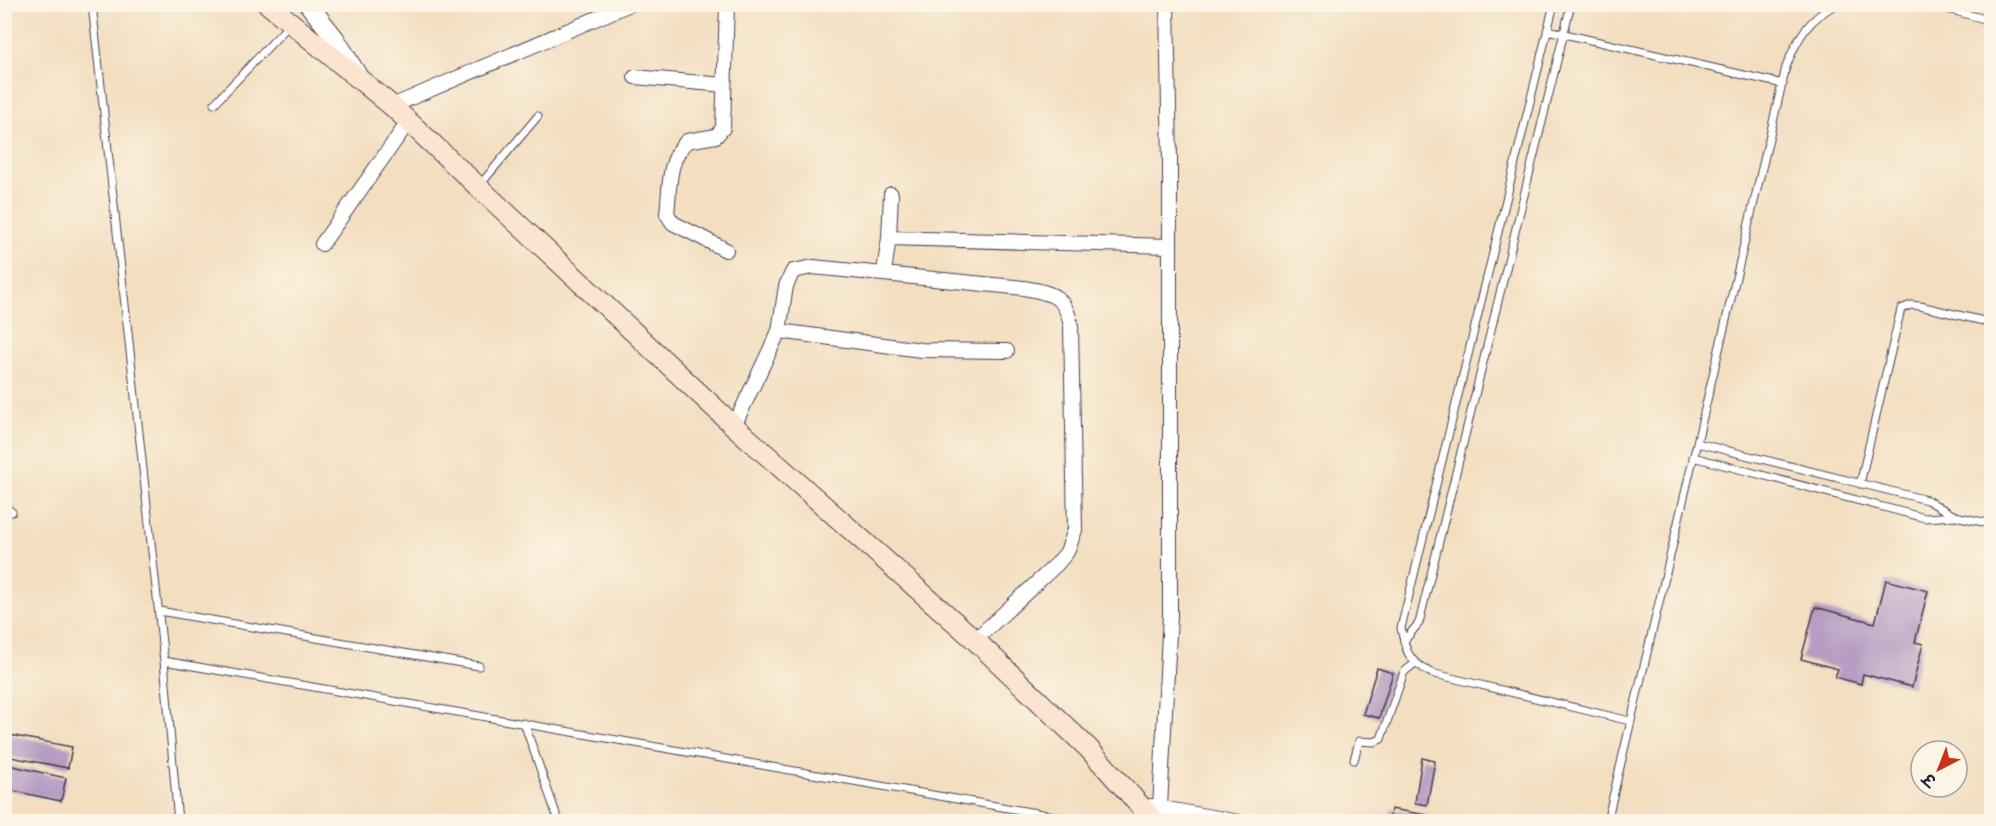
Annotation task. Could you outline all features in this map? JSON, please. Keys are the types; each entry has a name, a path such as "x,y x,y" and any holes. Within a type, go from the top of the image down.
{"main road":[{"path":"268,4 409,121 734,426 975,640 1153,811"}],"street":[{"path":"308,4 335,38 359,78"},
{"path":"392,106 630,4"},
{"path":"726,250 673,223 667,214 673,161 676,154 687,141 721,133 727,4"},
{"path":"1167,4 1170,246 1170,643 1153,811 1239,822"},
{"path":"635,77 724,85"},
{"path":"322,244 409,121"},
{"path":"884,272 890,238 891,194"},
{"path":"890,238 1170,246"},
{"path":"734,426 779,331 786,286 793,271 813,267 884,272 1045,291 1058,298 1068,308 1075,530 1067,552 1057,564 975,640"},
{"path":"779,331 921,350 1007,351"}],"lane":[{"path":"92,4 159,611 178,822"},
{"path":"1554,4 1457,406 1402,617 1404,641 1414,664 1451,680 1630,721"},
{"path":"1404,641 1419,623 1571,4"},
{"path":"1607,822 1786,66 1795,43 1804,29 1814,18 1837,4"},
{"path":"1929,4 1992,21"},
{"path":"214,104 291,23"},
{"path":"1547,30 1783,84"},
{"path":"479,186 538,116"},
{"path":"1860,484 1901,309 1911,305 1920,306 1992,323"},
{"path":"1697,443 1927,500 1954,516"},
{"path":"1694,457 1925,518 1954,516 1992,524"},
{"path":"4,506 12,512"},
{"path":"159,611 479,666"},
{"path":"164,661 1088,822"},
{"path":"1354,760 1359,741 1374,742 1381,739 1404,672 1414,664"},
{"path":"524,723 559,822"}],"building":[{"path":"1886,580 1928,591 1915,642 1923,644 1912,687 1863,674 1861,684 1835,677 1838,669 1801,659 1815,607 1875,623"},
{"path":"1377,668 1393,673 1379,718 1363,714"},
{"path":"5,734 72,747 68,768 5,756"},
{"path":"1422,758 1435,761 1427,805 1415,803"},
{"path":"4,764 66,778 61,801 4,789"},
{"path":"1391,809 1427,815 1426,822 1389,822"}]}
